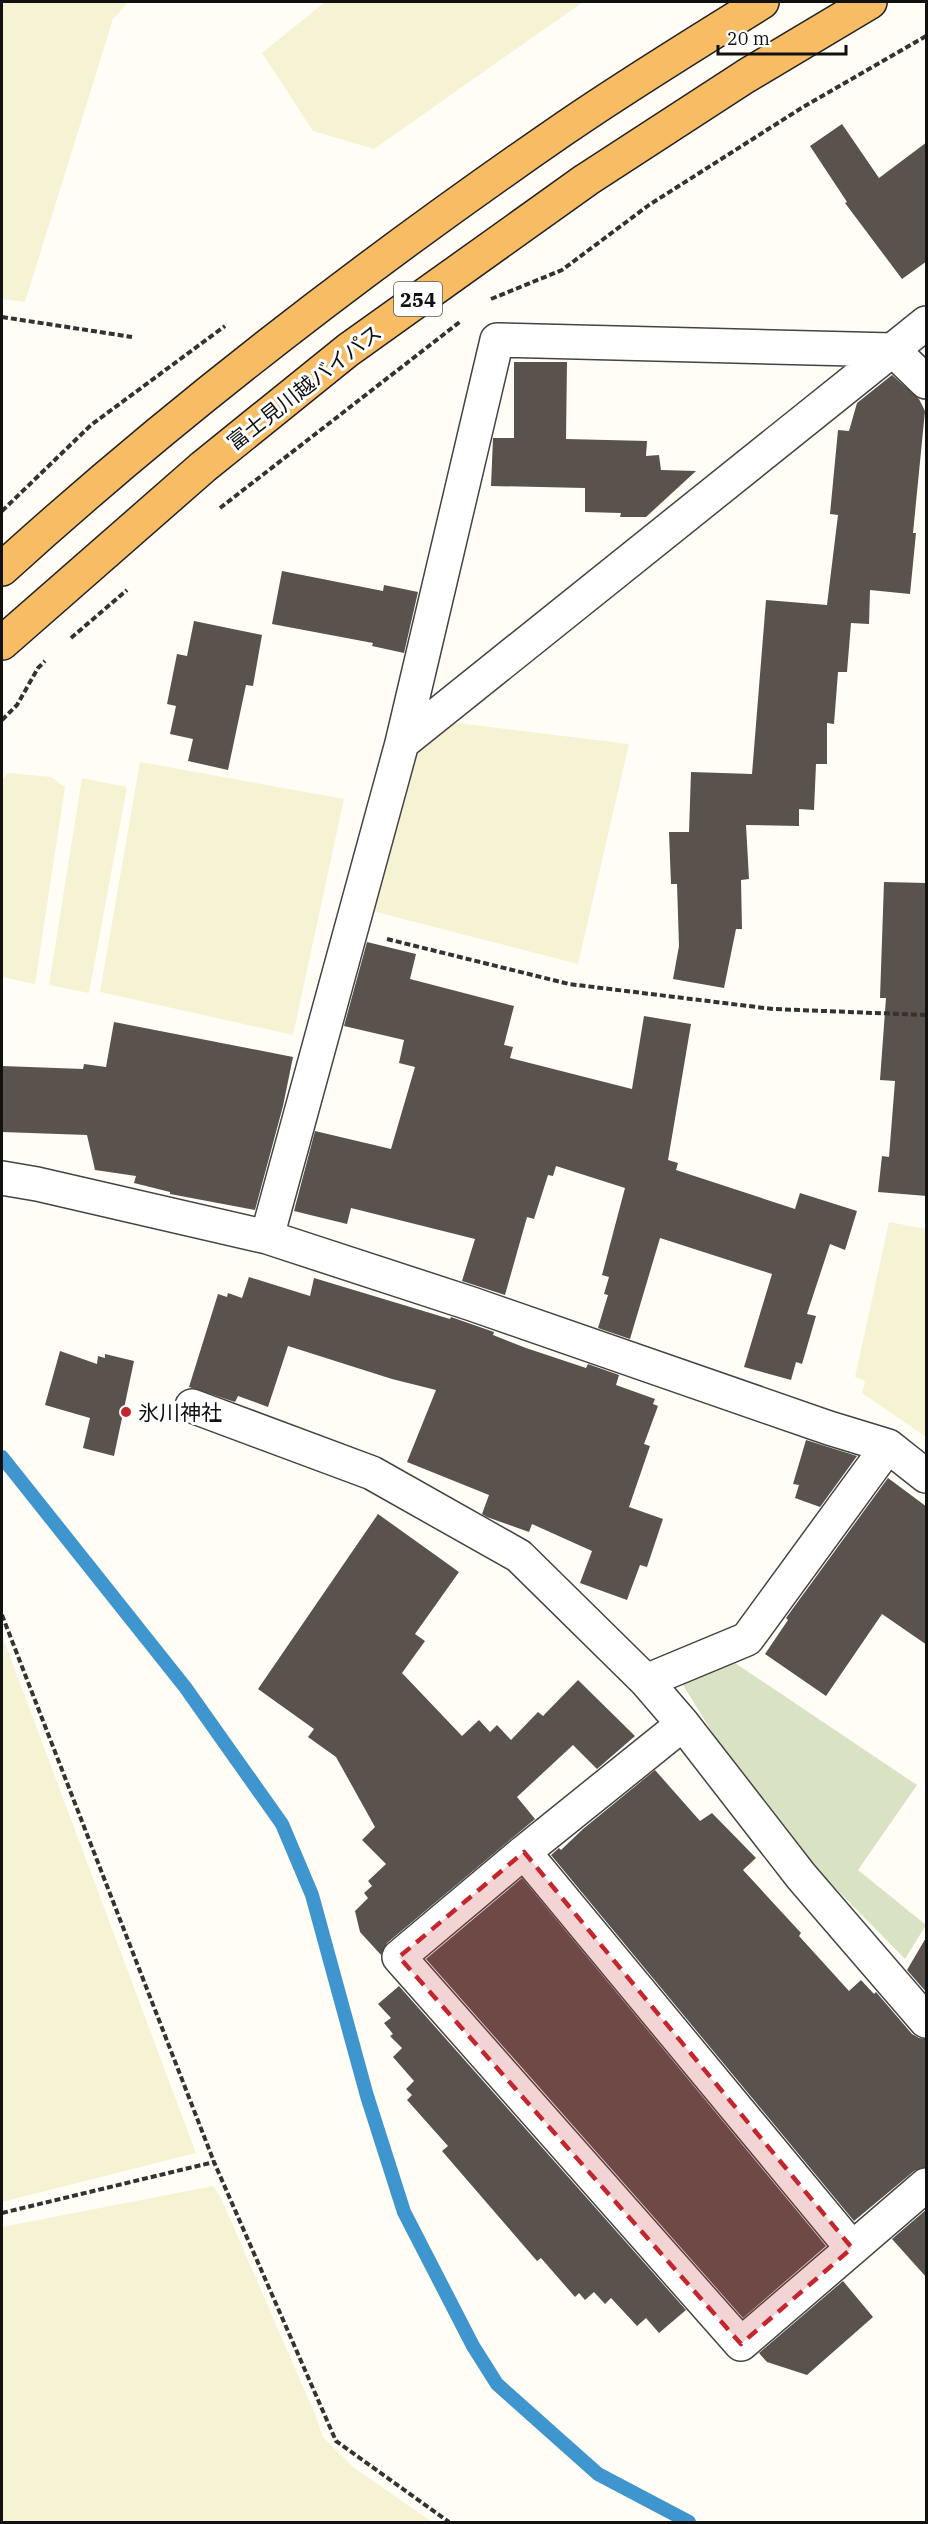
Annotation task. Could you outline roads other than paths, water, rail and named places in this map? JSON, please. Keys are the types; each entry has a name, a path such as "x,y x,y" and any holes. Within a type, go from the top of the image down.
{"highway":[{"name":"254","path":"2,570 169,424 410,237 567,126 762,2"},
{"name":"富士見川越バイパス","path":"2,643 203,467 348,350 586,180 746,76 870,2"}],"street":[{"path":"402,743 927,323"},
{"path":"267,1237 402,743 497,340 893,350 927,382"},
{"path":"2,1178 267,1237 888,1446 927,1476"},
{"path":"192,1406 372,1473 519,1556 646,1681 683,1724 801,1876 927,2021"},
{"path":"646,1681 747,1639 888,1446"},
{"path":"683,1724 524,1852 399,1958 741,2344 927,2185"},
{"path":"524,1852 852,2248"}],"waterway":[{"path":"2,1457 185,1687 282,1824 312,1895 367,2096 404,2212 473,2346 497,2384 598,2474 689,2522"}],"place":[{"name":"氷川神社","path":"126,1412"}]}
